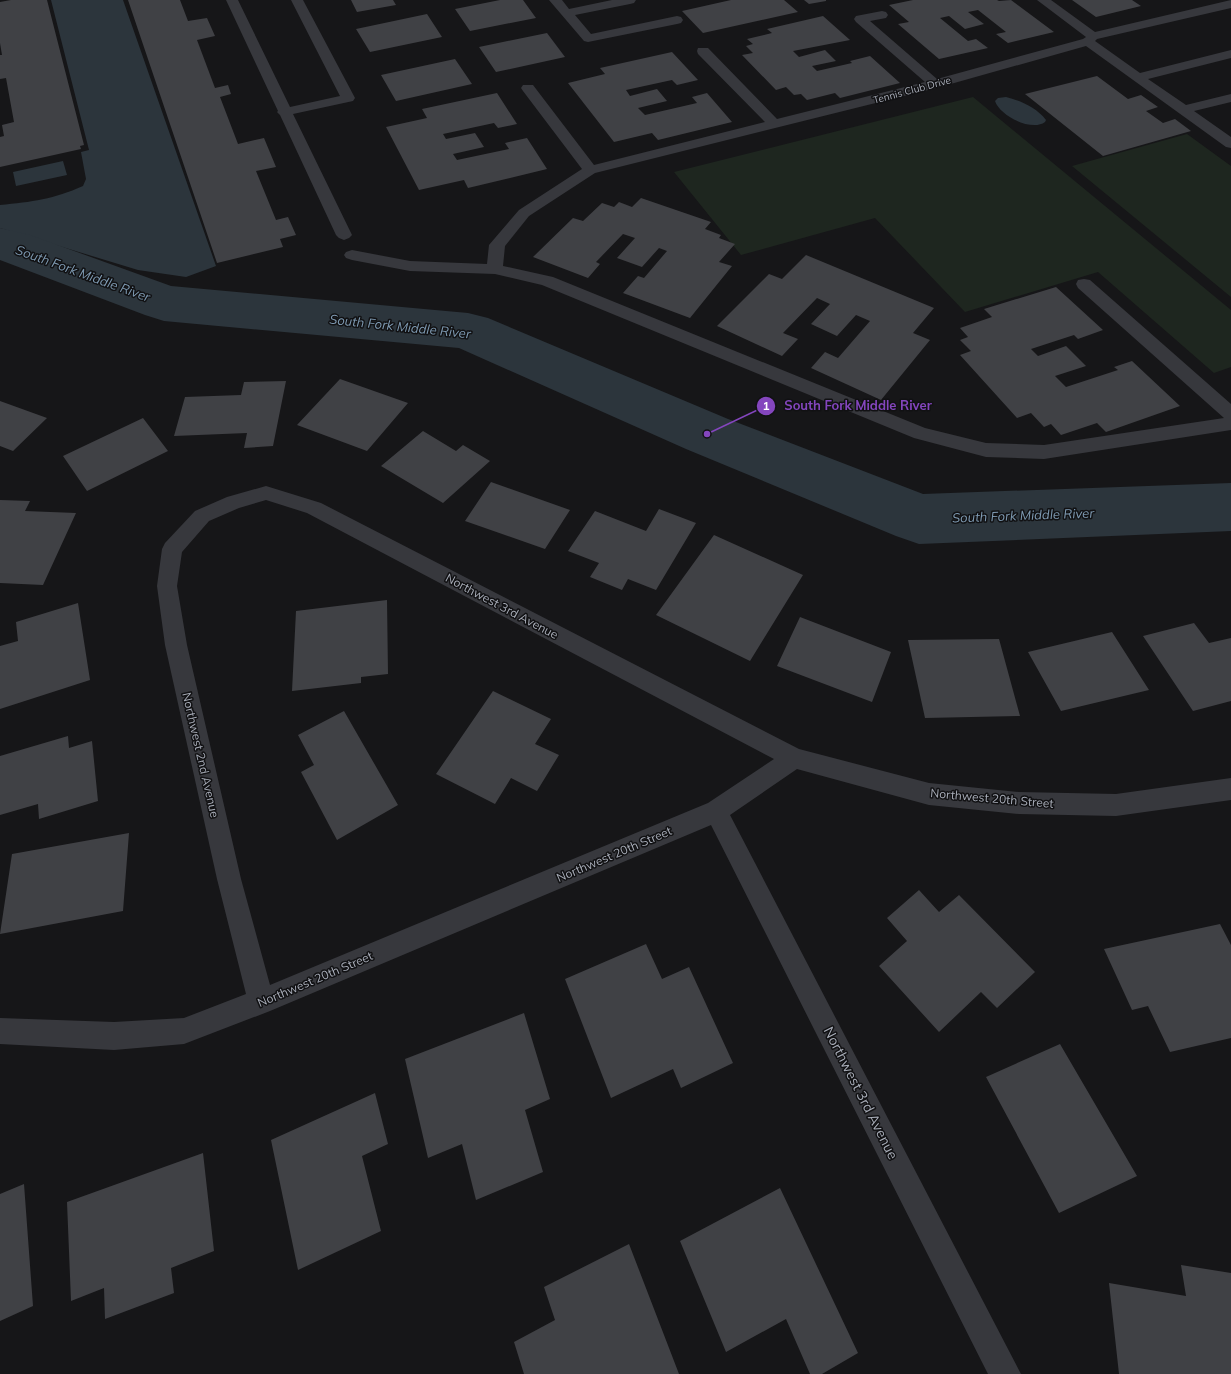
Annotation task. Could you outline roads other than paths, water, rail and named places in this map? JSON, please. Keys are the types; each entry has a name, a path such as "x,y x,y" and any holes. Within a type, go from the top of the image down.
{"street":[{"path":"232,0 284,112 344,235"},
{"path":"284,112 348,98 297,0"},
{"path":"555,0 588,38 677,20"},
{"path":"566,13 630,0"},
{"path":"1043,0 1138,77 1231,144"},
{"name":"Tennis Club Drive","path":"495,269 497,245 524,213 590,170 935,84 1091,39 1231,4"},
{"path":"882,15 860,19 935,84"},
{"path":"703,51 775,125"},
{"path":"1138,77 1231,54"},
{"path":"528,88 590,170"},
{"path":"1184,110 1231,98"},
{"path":"352,255 410,266 495,269 547,281 920,433 986,450 1044,452 1231,423"},
{"path":"1084,284 1231,414"},
{"name":"Northwest 3rd Avenue","path":"202,516 234,502 266,493 314,508 794,758"},
{"name":"Northwest 2nd Avenue","path":"202,516 172,549 167,586 180,660 229,879 261,1002"},
{"name":"Northwest 20th Street","path":"0,1031 114,1036 184,1031 261,1002 716,812 794,758 929,794 1019,803 1116,805 1231,789"},
{"name":"Northwest 3rd Avenue","path":"716,812 1005,1374"}],"waterway":[{"name":"South Fork Middle River","path":"0,244 12,246 164,303 468,331 707,434 919,519 1231,507"}],"place":[{"name":"South Fork Middle River","path":"707,434"}]}
